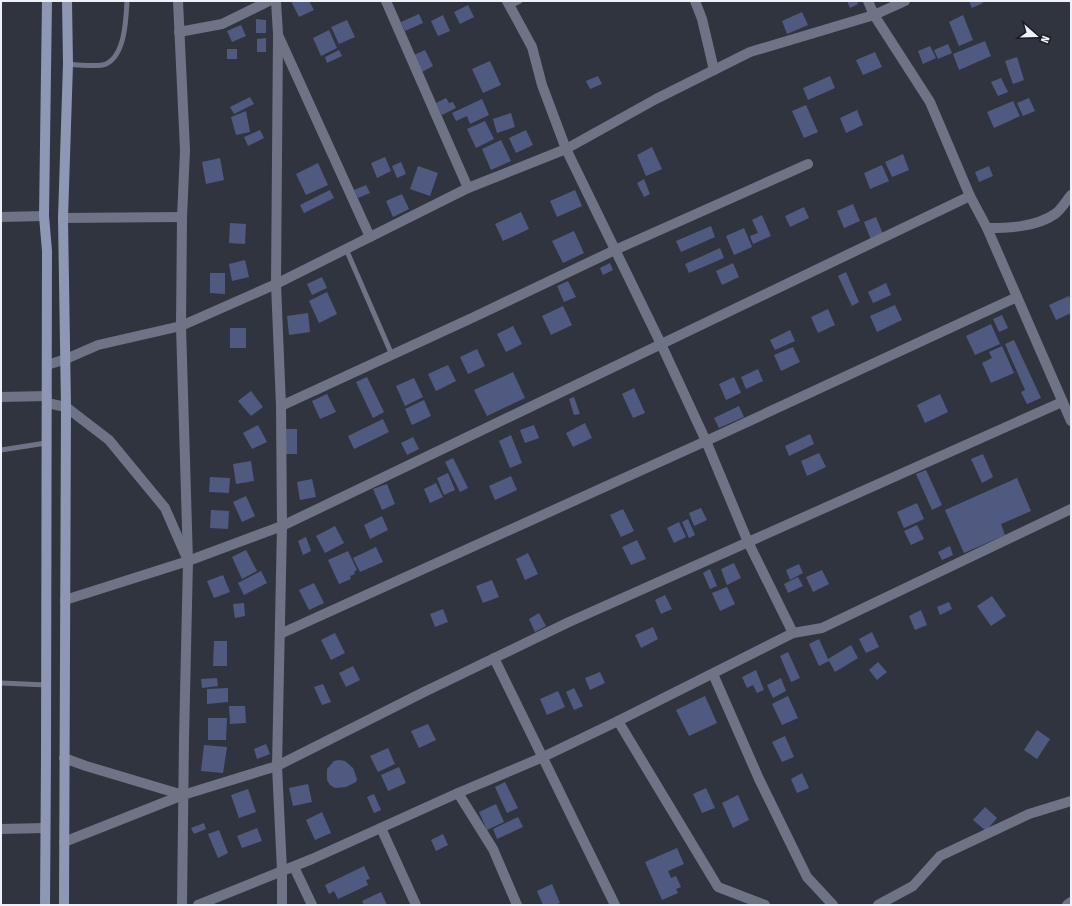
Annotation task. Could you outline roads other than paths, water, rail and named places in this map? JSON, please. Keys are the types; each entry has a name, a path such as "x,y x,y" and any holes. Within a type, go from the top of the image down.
{"main road":[{"path":"45,905 47,686 47,250 44,216 47,1"},
{"path":"64,905 66,359 63,218 68,64 67,1"}],"street":[{"path":"178,1 185,150 182,217 181,326 188,561 182,905"},
{"path":"179,32 222,24 269,1"},
{"path":"276,1 278,34 276,284 281,406 282,526 276,766 282,872 282,905"},
{"path":"386,1 468,188"},
{"path":"868,1 874,16 930,102 970,196 987,228 1071,420"},
{"path":"47,365 66,359 98,344 181,326 276,284 468,188 566,149 656,99 750,52 874,16 905,1"},
{"path":"693,2 702,19 714,70"},
{"path":"508,4 532,47 542,86 566,149 661,344 706,441 748,542 792,633"},
{"path":"278,34 370,237"},
{"path":"281,406 615,250 808,164"},
{"path":"987,228 1006,228 1038,222 1056,214 1071,195"},
{"path":"65,600 188,561 282,526 970,196"},
{"path":"1,217 44,216"},
{"path":"63,218 182,217"},
{"path":"280,634 706,441 1017,297"},
{"path":"1,397 47,400 66,407 109,440 165,508 188,561"},
{"path":"64,842 183,795 276,766 569,622 1062,402"},
{"path":"198,905 294,867 458,793 543,757 713,674 792,633 822,628 1071,509"},
{"path":"494,658 615,905"},
{"path":"713,674 759,780 807,877 833,905"},
{"path":"618,721 718,886 765,905"},
{"path":"64,758 183,795"},
{"path":"458,793 493,849 517,905"},
{"path":"878,905 914,886 940,856 1029,814 1071,801"},
{"path":"1,829 45,828"},
{"path":"381,828 416,905"},
{"path":"294,867 312,905"},
{"path":"1067,905 1071,902"}],"lane":[{"path":"68,64 104,65 114,58 120,46 126,21 127,1"},
{"path":"508,4 520,1"},
{"path":"346,249 392,355"},
{"path":"1,450 46,442"},
{"path":"1,683 47,686"}]}
